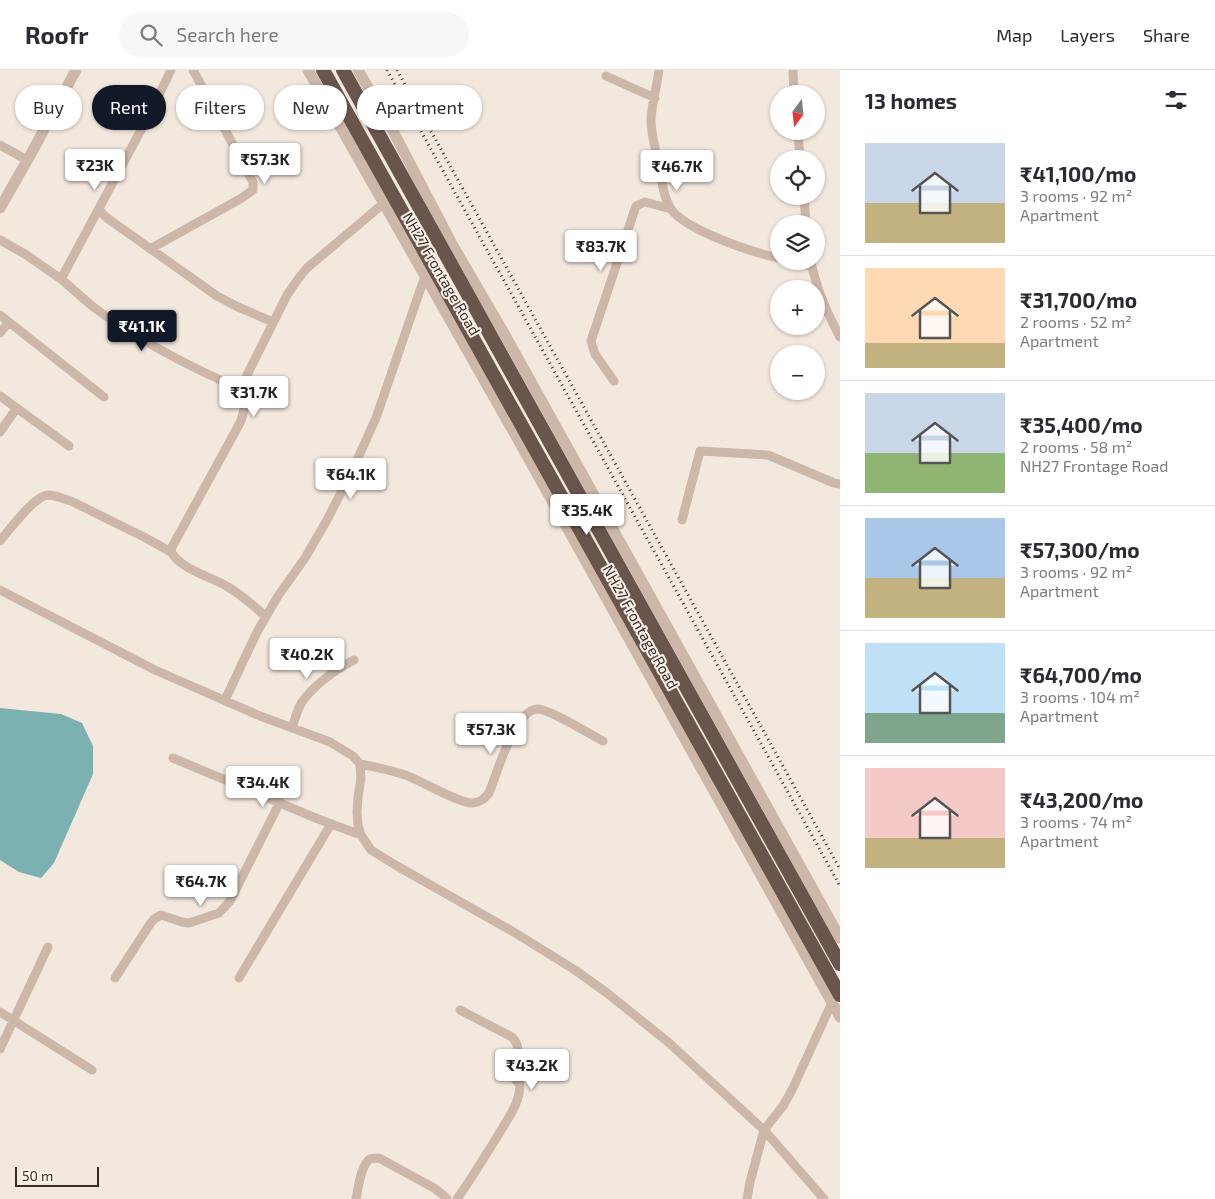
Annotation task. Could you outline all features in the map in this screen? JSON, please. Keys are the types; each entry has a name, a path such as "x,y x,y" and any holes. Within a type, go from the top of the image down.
{"highway":[{"path":"323,70 836,989"},
{"path":"344,70 838,956"}],"street":[{"path":"0,208 76,70"},
{"path":"62,279 172,70"},
{"path":"150,249 253,190 253,182 193,70"},
{"name":"NH27 Frontage Road","path":"308,70 424,276 836,989 840,1017"},
{"name":"NH27 Frontage Road","path":"358,70 393,131 452,244 505,335 840,938"},
{"path":"659,70 651,117 651,129 664,192 671,209 686,223 703,231 745,248 770,255"},
{"path":"792,70 793,85"},
{"path":"606,76 655,98"},
{"path":"0,146 28,160"},
{"path":"614,381 595,354 591,341 636,206 645,202 671,209"},
{"path":"170,552 241,421 244,410 243,390 247,375 287,295 307,268 384,203"},
{"path":"99,210 107,218 217,296 273,322"},
{"path":"0,240 62,279 96,308 137,336 196,368 243,390"},
{"path":"814,270 828,315 840,337"},
{"path":"225,700 265,616 309,551 352,471 376,418 424,276"},
{"path":"0,315 104,397"},
{"path":"0,333 9,322"},
{"path":"0,396 69,446"},
{"path":"0,432 16,409"},
{"path":"682,520 700,451 768,455 840,484"},
{"path":"0,540 37,500 47,495 59,497 144,537 170,552 180,562 205,577 226,585 245,597 265,616"},
{"path":"0,591 155,670 260,716 336,745 353,756 360,764 358,825 371,850 512,931 591,980 668,1042 764,1130 824,1199"},
{"path":"292,728 297,711 307,696 331,674 354,660"},
{"path":"360,764 406,775 472,804 483,800 489,793 509,740 522,717 529,712 538,708 546,711 603,741"},
{"path":"173,758 331,824 362,835"},
{"path":"115,978 154,919 161,915 190,923 219,913 224,908 230,901 280,802"},
{"path":"239,978 331,824"},
{"path":"0,1049 48,947"},
{"path":"747,1199 764,1130 783,1106 792,1090 836,989"},
{"path":"457,1199 476,1172 511,1113 520,1093 520,1085 510,1073 510,1067 518,1052 517,1043 512,1037 460,1010"},
{"path":"0,1012 92,1070"},
{"path":"356,1199 366,1162 371,1158 379,1158 434,1188 447,1199"}],"water":[{"path":"0,708 61,714 82,723 93,746 93,774 54,863 41,878 19,872 0,860"}],"railway":[{"path":"387,70 840,886"},
{"path":"397,70 840,869"}]}
